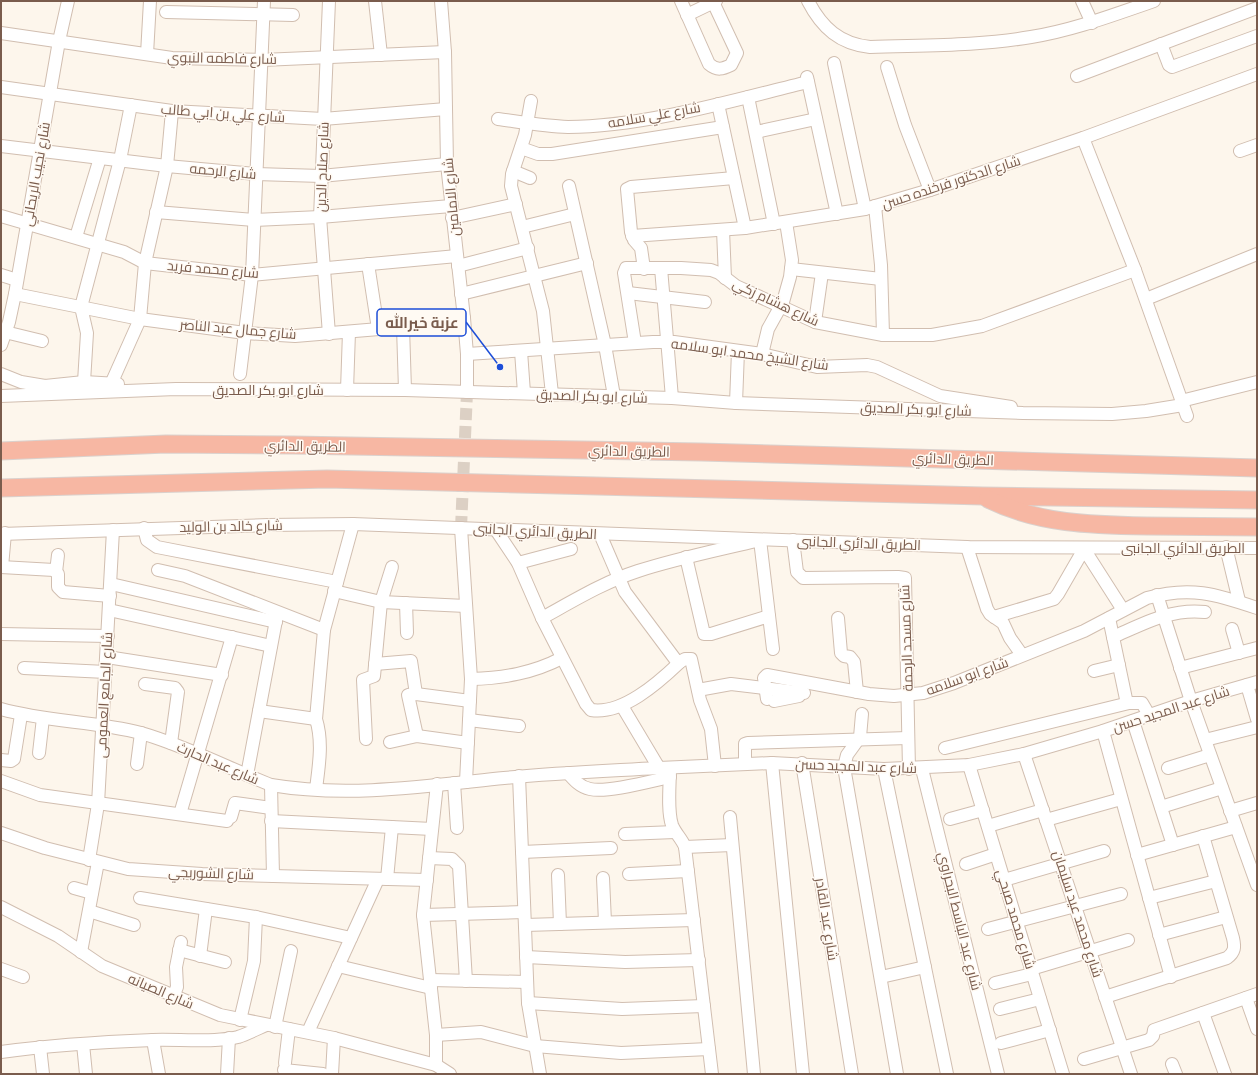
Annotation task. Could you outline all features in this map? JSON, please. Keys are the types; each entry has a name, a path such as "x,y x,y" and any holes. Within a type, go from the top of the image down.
{"highway":[{"name":"الطريق الدائري","path":"1,451 166,444 293,445 702,452 1257,468"},
{"path":"1,488 327,479 983,496 1257,500"},
{"path":"983,496 1004,507 1029,515 1076,524 1257,527"}],"street":[{"name":"شارع نجيب الريحاني","path":"1,345 5,325 15,294 59,42 68,1"},
{"path":"147,54 150,1"},
{"path":"240,374 252,275 264,1"},
{"name":"شارع صلاح الدين","path":"329,1 320,217 329,334"},
{"path":"375,1 381,55"},
{"name":"شارع الامامين","path":"441,1 445,52 447,164 464,318 467,354 467,392"},
{"path":"681,1 687,16 708,64 717,69 731,65 736,58 736,49 715,2 687,16"},
{"path":"808,1 821,22 836,36 852,44 870,47 1006,40 1056,32 1092,23 1154,1"},
{"path":"1082,1 1092,23"},
{"path":"1076,76 1257,8"},
{"path":"166,12 293,15"},
{"name":"شارع فاطمه النبوي","path":"1,33 172,58 262,60 445,52"},
{"path":"1161,44 1169,65 1172,67 1257,36"},
{"path":"834,63 870,208 881,279 883,335"},
{"path":"887,67 903,119 930,190"},
{"name":"شارع الدكتور فرخنده حسن","path":"632,236 745,228 870,208 930,190 1083,138 1257,74"},
{"name":"شارع علي سلامه","path":"498,119 568,126 610,123 654,117 718,104 807,80 816,119"},
{"name":"شارع علي بن ابي طالب","path":"1,87 172,111 259,116 323,119 446,109"},
{"path":"748,97 791,269 781,307 768,329 762,354"},
{"path":"531,101 522,148 513,171 512,186 546,325 552,394"},
{"path":"718,104 745,228"},
{"path":"84,382 87,333 81,307 99,244 120,160 131,105"},
{"path":"111,384 140,319 145,263 167,166 172,111"},
{"path":"756,132 816,119 837,214"},
{"path":"522,148 538,154 552,154 723,127"},
{"path":"1083,138 1146,299 1184,407"},
{"path":"1240,151 1257,145"},
{"name":"شارع الرحمه","path":"1,146 167,166 256,174 321,176 447,164"},
{"path":"76,237 100,158"},
{"path":"513,171 530,178"},
{"path":"644,269 641,248 632,236 627,189 631,187 734,178"},
{"path":"569,186 605,345 614,396"},
{"path":"452,218 516,204"},
{"path":"156,212 254,220 320,217 451,206"},
{"path":"522,227 575,214"},
{"name":"شارع محمد فريد","path":"1,216 124,252 145,263 252,275 323,267 457,261 528,248"},
{"path":"723,230 726,278"},
{"path":"1146,299 1257,254"},
{"path":"461,294 587,263"},
{"path":"368,264 378,330"},
{"path":"662,268 662,297 672,398"},
{"name":"شارع هشام زكي","path":"628,294 624,270 662,268 711,270 726,278 733,285 815,322 883,335 932,335 982,326 1135,270"},
{"path":"791,269 881,279"},
{"path":"815,322 822,273"},
{"path":"1,275 17,280"},
{"name":"شارع جمال عبد الناصر","path":"15,294 140,319 245,333 295,336 378,330 464,318"},
{"path":"635,343 628,294 705,302"},
{"path":"5,325 42,341"},
{"path":"404,327 405,390"},
{"path":"347,390 349,332"},
{"name":"شارع الشيخ محمد ابو سلامه","path":"467,354 667,342 762,354 817,367 872,366 940,396 1002,405 1023,413"},
{"path":"521,351 524,393"},
{"path":"736,403 738,351"},
{"path":"1,374 21,382 44,386 84,382 111,384 162,383 176,389"},
{"name":"شارع ابو بكر الصديق","path":"1,396 176,389 405,390 672,398 736,403 1023,413 1112,414 1184,407 1257,382"},
{"path":"316,789 321,746 320,732 316,719 324,630 352,526"},
{"name":"شارع خالد بن الوليد","path":"3,533 144,528 352,526 462,532"},
{"path":"144,528 147,540 157,547 336,587 381,602 466,606"},
{"name":"شارع الجامع العمومى","path":"81,952 92,893 114,530"},
{"path":"496,530 518,563 542,618 588,708 595,711 622,706 646,691 685,659 691,659 698,690 711,729 714,766"},
{"name":"الطريق الدائري الجانبى","path":"462,532 496,530 967,547 1257,548"},
{"path":"457,828 460,782 468,743 471,679 462,532"},
{"path":"3,533 2,567 51,570 56,572"},
{"path":"600,534 618,579 633,604 679,664"},
{"path":"542,618 618,579 638,571 760,540 773,649"},
{"name":"شارع مسجد الرحمة","path":"793,540 797,572 803,578 905,578 909,769"},
{"path":"967,547 987,609 994,617 1003,623 1010,638 1022,655"},
{"path":"1226,547 1239,601"},
{"path":"994,617 1054,599 1084,548 1123,610"},
{"path":"518,563 571,549"},
{"path":"58,555 56,572 58,577 58,587 64,592 110,590 276,617 324,630"},
{"path":"686,558 702,632 704,634 712,634 769,616"},
{"path":"366,739 363,680 374,677 381,602 392,566"},
{"path":"158,570 185,576 211,586 276,617"},
{"path":"202,605 211,586"},
{"name":"شارع ابو سلامه","path":"769,696 765,677 767,675 805,688 857,692 882,696 908,695 954,683 1084,631 1147,598 1157,595 1186,591 1210,593 1257,608"},
{"path":"1157,595 1191,701 1257,885"},
{"path":"406,604 407,633"},
{"path":"109,610 271,646"},
{"path":"1113,636 1164,615 1182,611 1204,612"},
{"path":"247,775 276,617"},
{"path":"838,618 842,653 844,656 850,657 854,662 857,692"},
{"path":"1109,618 1126,699 1129,703"},
{"path":"1232,629 1239,653"},
{"path":"1,634 108,636"},
{"path":"180,814 232,637"},
{"path":"1180,668 1257,648"},
{"path":"107,656 222,674"},
{"path":"471,679 515,675 546,666 562,658"},
{"path":"375,664 411,661 416,694"},
{"path":"1094,671 1119,665"},
{"path":"24,668 106,672"},
{"path":"1252,683 1257,719"},
{"name":"شارع عبد المجيد حسن","path":"666,771 714,766 772,763 802,763 884,769 922,769 969,765 1024,754 1103,731 1191,701 1252,683"},
{"path":"145,684 175,688 178,692 171,743"},
{"path":"698,690 718,685 731,684 769,696 799,696 805,688"},
{"path":"417,736 408,697 410,694 470,701"},
{"path":"945,748 1129,703 1142,703 1149,715"},
{"path":"622,706 666,771 671,818 675,832 682,838 685,847 712,1074"},
{"name":"شارع عبد الحارث","path":"1,709 21,715 103,725 141,733 171,743 271,785 316,789 369,791 519,776 568,773 666,771"},
{"path":"259,711 316,719"},
{"path":"862,714 859,739 847,755 844,767 897,1074"},
{"path":"1,760 11,761 14,759 21,715"},
{"path":"39,753 43,718"},
{"path":"469,720 519,726"},
{"path":"1133,721 1173,845"},
{"path":"1205,740 1257,727"},
{"path":"1103,731 1171,977"},
{"path":"137,764 141,733"},
{"path":"390,742 417,736 468,743"},
{"path":"745,764 743,748 745,744 748,743 908,738"},
{"name":"شارع محمد عيد سليمان","path":"1024,754 1122,1048 1126,1073"},
{"path":"1168,768 1210,755"},
{"path":"772,763 803,1074"},
{"name":"شارع عبد القادر","path":"802,763 852,1074"},
{"name":"شارع محمد صبحي","path":"969,765 1063,1074"},
{"path":"884,769 947,1074"},
{"name":"شارع عبد الباسط البحراوي","path":"922,769 998,1074"},
{"path":"568,773 577,783 590,790 604,790 666,771"},
{"path":"519,776 528,1003 534,1046 540,1074"},
{"path":"1,781 40,795 98,804 229,819 235,803 271,808"},
{"path":"437,784 423,915 436,1035 436,1064 450,1074"},
{"path":"271,785 273,876"},
{"path":"1161,807 1222,788"},
{"path":"988,826 1121,799"},
{"path":"1230,811 1257,803"},
{"path":"950,819 983,810"},
{"path":"730,816 754,1074"},
{"path":"271,821 432,829"},
{"path":"308,1032 351,938 382,879 392,827"},
{"path":"1137,856 1236,827"},
{"path":"625,834 675,832"},
{"name":"شارع الشوربجي","path":"1,833 45,848 128,869 273,876 427,880"},
{"path":"1105,997 1227,958 1233,953 1235,945 1203,836"},
{"path":"685,847 732,845"},
{"path":"522,852 611,848"},
{"path":"1004,880 1104,851"},
{"path":"966,864 996,854"},
{"path":"429,858 452,859 456,862 459,871 466,981"},
{"path":"629,874 688,871"},
{"path":"558,875 560,924"},
{"path":"603,878 605,922"},
{"path":"1149,898 1216,880"},
{"path":"74,888 92,893"},
{"path":"988,930 1121,894"},
{"path":"140,898 256,917 351,938"},
{"name":"شارع الصيانه","path":"1,907 58,936 102,966 220,1016 308,1032 436,1064"},
{"path":"200,956 206,909"},
{"path":"89,911 134,925"},
{"path":"423,915 524,912"},
{"path":"240,1020 254,961 256,917"},
{"path":"1159,935 1226,917"},
{"path":"525,925 694,920"},
{"path":"995,983 1090,951 1128,940"},
{"path":"173,997 177,987 176,967 180,946 200,956 225,962"},
{"path":"1,1052 83,1044 229,1038 270,1026 291,951"},
{"path":"526,957 625,962 699,960"},
{"path":"338,966 430,984 466,981 527,982"},
{"path":"880,977 926,968"},
{"path":"1,969 23,977"},
{"path":"1084,1059 1149,1040 1153,1036 1154,1030 1251,996 1257,1029"},
{"path":"1000,1009 1040,999"},
{"path":"528,1003 622,1009 704,1006"},
{"path":"1203,1013 1225,1074"},
{"path":"289,1029 284,1066 323,1074"},
{"path":"1001,1043 1050,1030"},
{"path":"436,1035 481,1032 534,1046 621,1053 709,1049"},
{"path":"227,1074 229,1038"},
{"path":"332,1074 334,1038"},
{"path":"153,1040 159,1074"},
{"path":"83,1044 86,1074"},
{"path":"40,1047 43,1074"}],"tunnel":[{"path":"461,528 467,392"}],"place":[{"name":"عزبة خيرالله","path":"500,367"}]}
